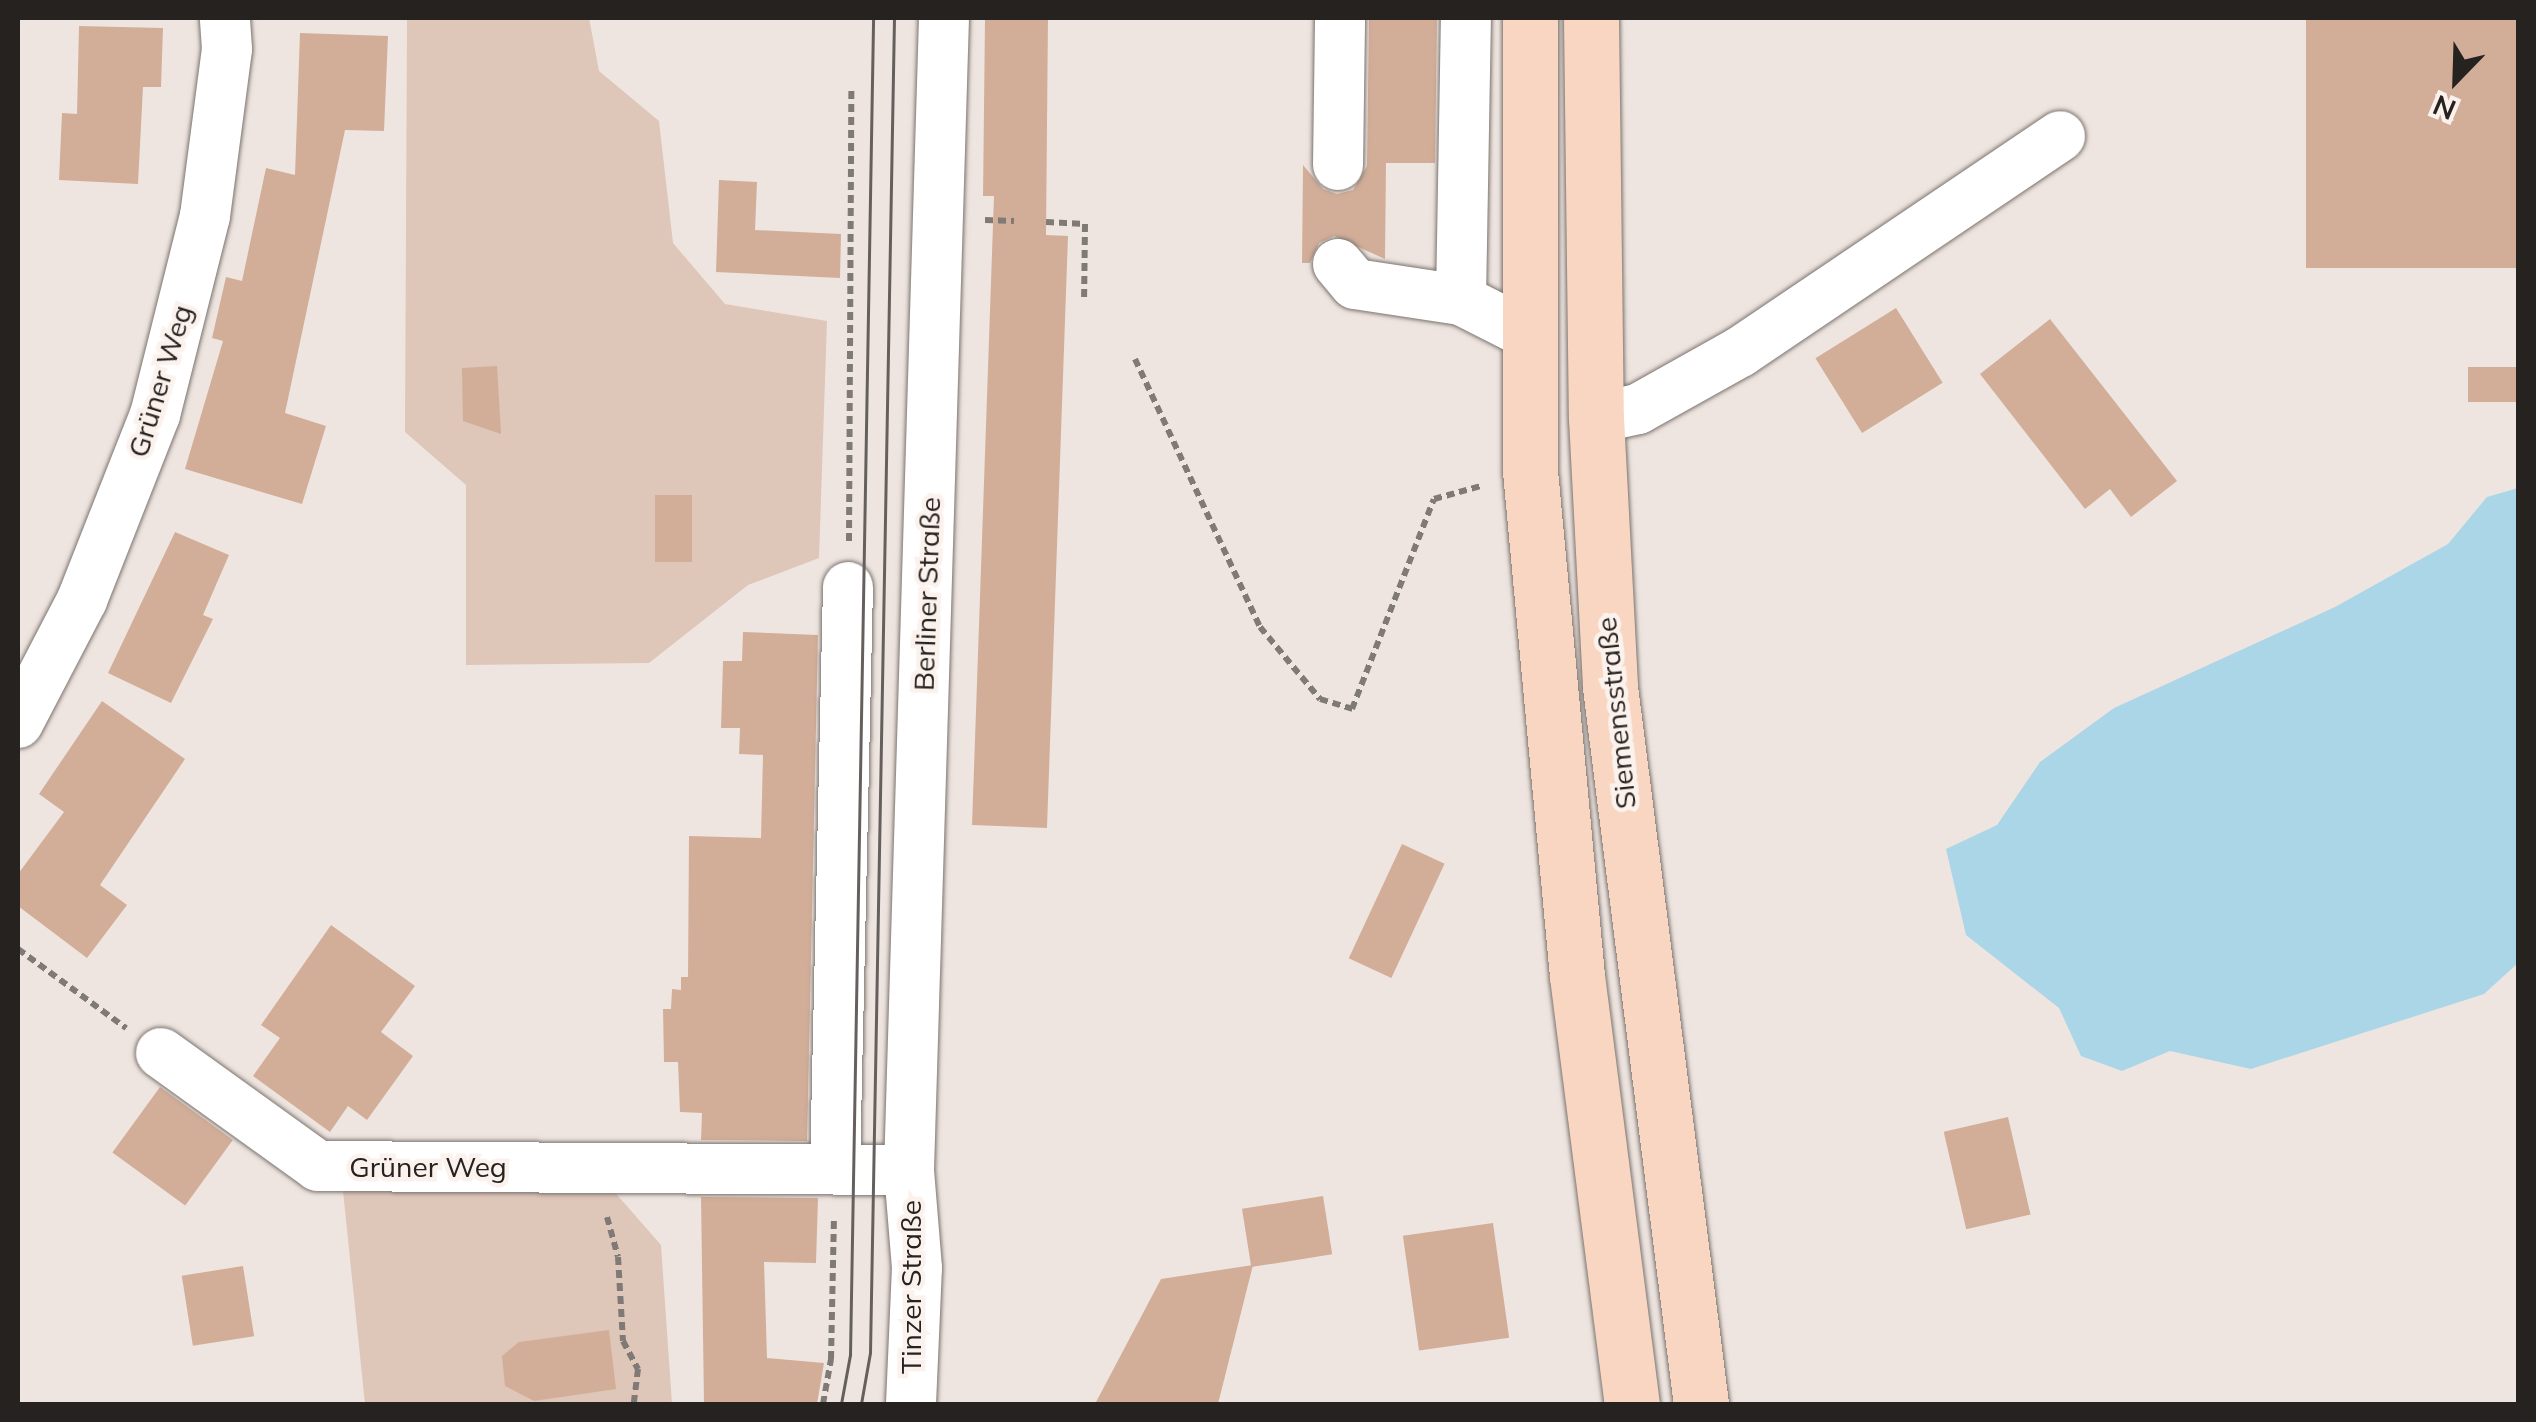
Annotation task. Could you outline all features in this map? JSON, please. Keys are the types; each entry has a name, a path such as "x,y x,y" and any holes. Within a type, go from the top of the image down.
{"main road":[{"path":"1530,18 1526,334 1530,471 1577,976 1632,1404"},
{"name":"Siemensstraße","path":"1591,18 1596,418 1610,687 1701,1404"}],"street":[{"name":"Grüner Weg","path":"18,724 82,600 155,414 205,216 227,49 224,18"},
{"name":"Berliner Straße","path":"910,1170 944,18"},
{"path":"1338,165 1340,18"},
{"path":"1462,300 1466,18"},
{"path":"1596,418 1638,408 1740,352 2060,136"},
{"path":"1338,264 1355,284 1462,300 1526,334"},
{"path":"836,1168 848,587"},
{"name":"Grüner Weg","path":"161,1053 318,1166 910,1170"},
{"name":"Tinzer Straße","path":"910,1170 917,1268 911,1404"}],"path":[{"path":"848,587 851,88"},
{"path":"1046,222 1085,224 1084,301"},
{"path":"1136,359 1260,626 1320,699 1352,709 1434,499 1530,471"},
{"path":"18,949 161,1053"},
{"path":"614,1168 604,1208 618,1257 623,1340 638,1370 634,1404"},
{"path":"823,1404 831,1360 836,1168"}],"shaded area":[{"path":"407,18 589,18 599,71 659,121 673,243 725,304 827,321 819,558 748,585 649,663 466,665 466,485 405,432"},
{"path":"605,1181 661,1245 672,1404 365,1404 343,1191"}],"water":[{"path":"2518,488 2518,963 2484,994 2251,1069 2170,1051 2122,1071 2081,1056 2059,1008 1966,935 1946,849 1997,825 2040,762 2114,708 2335,607 2448,544 2487,497"}],"building":[{"path":"985,18 1048,18 1046,235 1068,236 1047,828 972,825 994,196 983,196"},
{"path":"1369,18 1437,18 1435,163 1386,163 1385,259 1334,236 1319,243 1310,263 1302,263 1303,165 1323,189 1337,194 1353,190 1367,166"},
{"path":"2306,18 2518,18 2518,268 2306,268"},
{"path":"79,26 163,28 161,87 143,87 138,184 59,180 62,113 77,114"},
{"path":"300,33 388,36 384,131 345,130 285,413 326,426 302,504 185,469 223,341 212,338 226,277 242,281 266,168 295,175"},
{"path":"719,180 757,182 755,230 841,234 840,278 716,272"},
{"path":"1896,308 1943,383 1862,433 1815,358"},
{"path":"2050,319 2177,481 2131,517 2110,489 2085,509 1980,374"},
{"path":"497,366 501,434 463,421 462,368"},
{"path":"2468,367 2518,367 2518,402 2468,402"},
{"path":"655,495 692,495 692,562 655,562"},
{"path":"175,532 229,555 203,615 213,619 171,703 108,673"},
{"path":"743,632 818,635 807,1141 701,1140 702,1113 680,1112 678,1062 664,1062 663,1009 671,1009 672,989 681,990 681,977 688,977 689,836 761,838 763,755 739,754 740,728 721,728 723,661 742,661"},
{"path":"102,701 185,759 100,885 127,905 87,958 18,906 18,874 64,812 39,794"},
{"path":"1402,844 1445,864 1391,978 1349,958"},
{"path":"331,925 415,986 381,1032 413,1056 367,1120 348,1106 330,1132 253,1076 280,1038 261,1025"},
{"path":"160,1087 233,1140 185,1205 112,1153"},
{"path":"2008,1117 2030,1214 1966,1229 1944,1132"},
{"path":"1323,1196 1332,1254 1251,1267 1242,1209"},
{"path":"701,1197 818,1198 816,1263 764,1262 767,1358 824,1363 817,1404 704,1404"},
{"path":"1493,1223 1509,1338 1419,1351 1403,1236"},
{"path":"1253,1265 1218,1404 1095,1404 1161,1279"},
{"path":"243,1266 254,1336 193,1346 182,1276"},
{"path":"609,1330 616,1389 534,1401 505,1386 502,1356 519,1342"}],"tram line":[{"path":"841,1404 850,1355 873,18"},
{"path":"861,1404 870,1353 894,18"}]}
